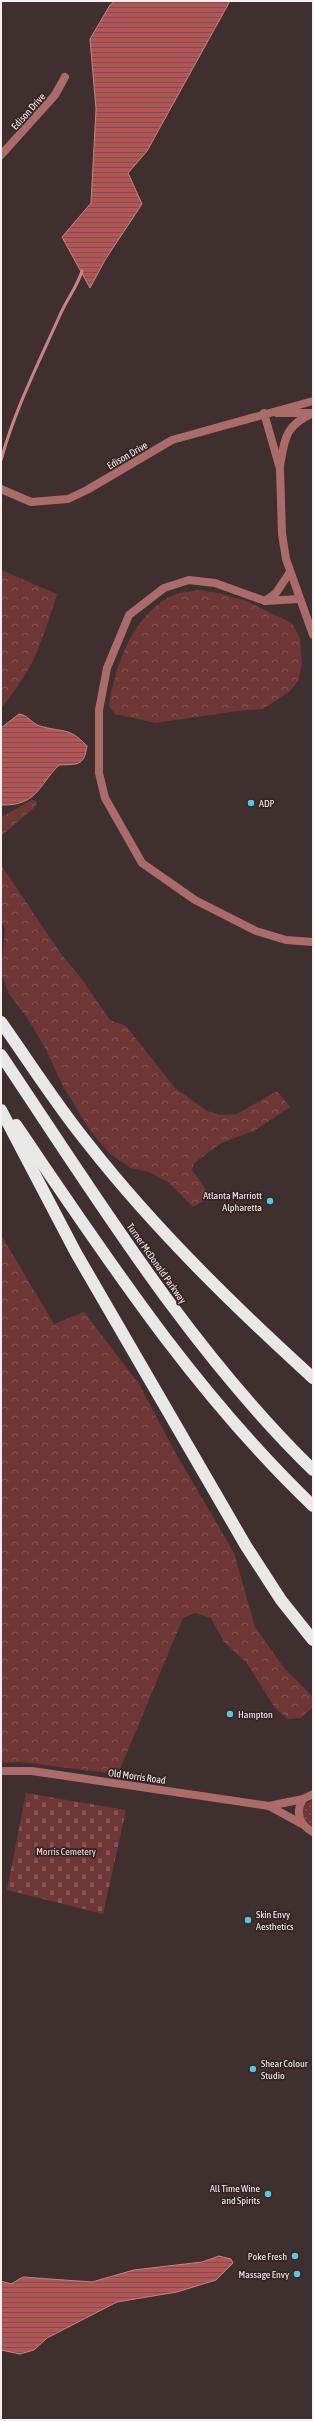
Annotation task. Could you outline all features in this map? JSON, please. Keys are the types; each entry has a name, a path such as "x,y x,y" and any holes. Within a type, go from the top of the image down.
{"highway":[{"path":"1,1022 88,1145 154,1221 233,1304 313,1378"},
{"name":"Turner McDonald Parkway","path":"1,1055 131,1248 187,1324 244,1395 313,1470"},
{"path":"1,1102 149,1319 233,1422 313,1506"},
{"path":"1,1110 76,1253 246,1546 281,1600 313,1640"}],"street":[{"name":"Edison Drive","path":"1,155 55,95 65,77"},
{"path":"264,413 313,401"},
{"name":"Edison Drive","path":"1,489 30,502 68,499 87,490 172,440 264,413"},
{"path":"264,413 313,413"},
{"path":"264,413 280,468 282,534 290,572 313,635"},
{"path":"280,468 289,429 297,420 313,413"},
{"path":"265,601 276,594 290,572"},
{"path":"299,599 265,601 215,582 189,580 164,588 129,615 107,668 99,710 100,773 105,798 142,864 196,900 256,931 286,940 313,942"},
{"name":"Old Morris Road","path":"1,1771 32,1771 269,1806 303,1799 313,1794"},
{"path":"302,1824 298,1813 303,1799"},
{"name":"Old Morris Road","path":"269,1806 302,1824 313,1832"}],"green space":[{"path":"1,570 57,594 47,627 36,654 22,680 1,708"},
{"path":"197,590 219,593 246,601 292,623 300,638 302,664 298,681 289,692 263,709 237,711 155,723 115,714 109,706 116,674 129,641 138,626 161,602 176,594"},
{"path":"32,800 37,801 36,806 1,836 1,817"},
{"path":"1,865 61,954 81,978 110,1020 126,1026 175,1088 207,1111 221,1115 237,1114 277,1091 290,1107 254,1131 223,1142 194,1163 192,1170 211,1197 193,1207 168,1182 149,1172 131,1168 110,1154 91,1132 64,1088 44,1046 26,1016 9,994 1,973 5,929 1,920"},
{"path":"1,1235 54,1324 84,1312 139,1384 175,1452 234,1553 255,1627 284,1668 313,1697 313,1707 301,1718 288,1719 275,1708 246,1662 224,1642 211,1618 195,1613 183,1618 118,1774 20,1762 1,1763"},
{"name":"Morris Cemetery","path":"26,1793 126,1810 103,1914 7,1890"},
{"path":"313,1799 313,1827 302,1816 305,1804"}],"shaded area":[{"path":"115,1 230,1 147,151 128,173 142,204 105,260 90,288 62,237 91,203 96,109 90,39 110,5"},
{"path":"19,714 25,716 40,726 65,731 75,735 87,746 86,753 82,761 79,763 59,765 36,793 30,798 22,802 1,805 1,728"},
{"path":"219,2256 231,2259 233,2263 216,2280 177,2292 117,2302 47,2338 34,2350 20,2354 1,2350 1,2281 11,2284 23,2277 92,2282 134,2270 202,2262"}],"waterway":[{"path":"1,460 13,422 28,386 60,315 82,271"}],"place":[{"name":"ADP","path":"251,803"},
{"name":"Atlanta Marriott Alpharetta","path":"270,1201"},
{"name":"Hampton","path":"230,1714"},
{"name":"Skin Envy Aesthetics","path":"248,1920"},
{"name":"Shear Colour Studio","path":"253,2069"},
{"name":"All Time Wine and Spirits","path":"268,2194"},
{"name":"Poke Fresh","path":"295,2256"},
{"name":"Massage Envy","path":"297,2274"}]}
